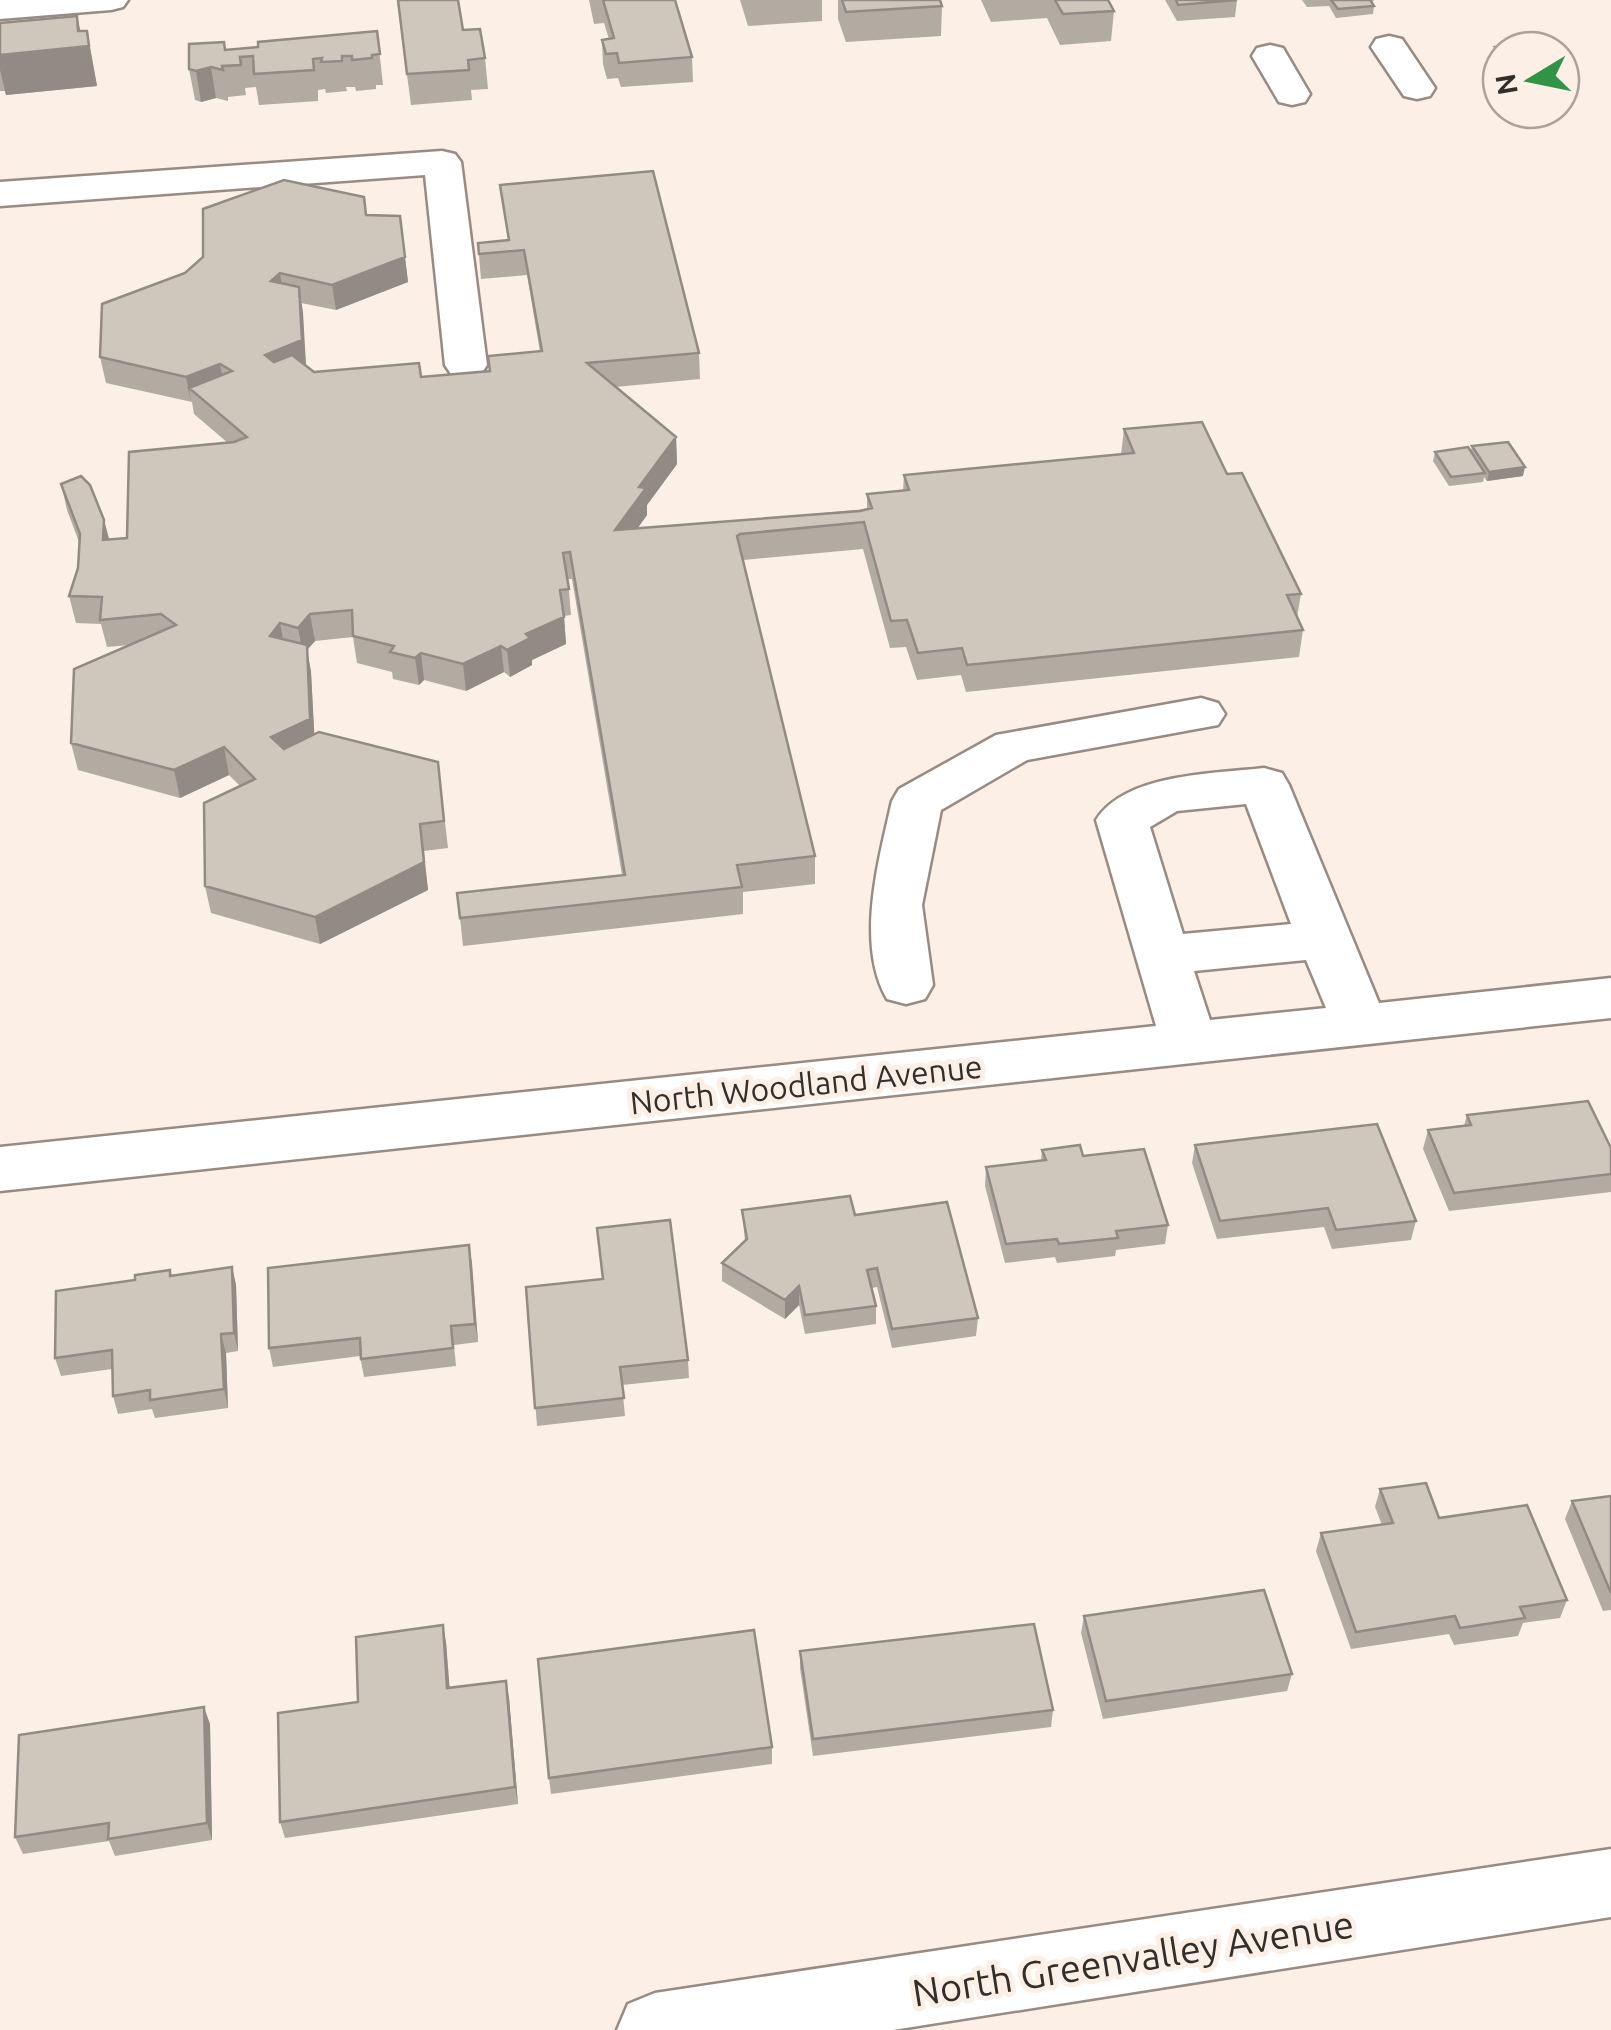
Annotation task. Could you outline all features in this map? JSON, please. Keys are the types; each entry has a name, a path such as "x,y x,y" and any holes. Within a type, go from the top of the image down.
{"street":[{"path":"0,10 35,3 111,0"},
{"path":"1390,47 1417,88"},
{"path":"1270,56 1292,94"},
{"path":"0,194 442,162 466,365"},
{"path":"906,985 896,905 917,802 1014,746 1201,714"},
{"path":"1189,1043 1122,820 1166,796 1264,785 1361,1026"},
{"path":"1163,955 1324,939"},
{"name":"North Woodland Avenue","path":"0,1169 1611,998"},
{"name":"North Greenvalley Avenue","path":"654,2030 910,2012 1611,1882"}],"building":[{"path":"398,0 458,0 463,30 480,29 485,58 468,60 469,70 407,74"},
{"path":"603,0 675,0 692,57 619,63 617,53 606,54 602,40 614,38"},
{"path":"842,0 940,0 942,6 846,12"},
{"path":"1055,0 1108,0 1114,11 1063,14"},
{"path":"1176,0 1237,0 1178,5"},
{"path":"1331,0 1370,0 1374,6 1338,9"},
{"path":"77,16 78,31 87,31 89,46 0,55 0,23"},
{"path":"377,31 380,54 352,60 352,56 342,56 342,61 313,59 314,70 254,74 253,56 240,57 241,65 222,66 223,70 189,69 189,44 224,42 225,50 258,47 258,42"},
{"path":"653,171 699,353 587,363 676,437 639,487 646,488 615,530 860,511 872,508 867,494 909,490 904,475 1134,453 1124,429 1202,422 1227,474 1242,473 1301,594 1287,595 1303,630 967,665 962,648 918,653 907,620 891,621 864,522 740,534 737,536 815,856 737,865 742,887 460,918 457,893 625,875 570,552 563,553 569,589 560,590 564,617 526,634 530,638 507,650 501,646 463,664 421,653 415,658 390,652 394,646 353,636 352,610 310,614 298,628 280,623 270,636 307,645 310,719 271,737 284,749 319,732 438,762 444,821 420,824 424,862 315,917 205,886 204,803 255,779 224,747 174,770 71,743 74,669 176,625 161,614 100,620 102,597 69,596 78,568 80,534 61,484 81,476 90,485 104,520 103,540 127,538 129,452 234,442 247,437 189,388 232,371 220,364 186,377 100,357 102,304 185,273 203,257 203,209 284,180 364,197 366,215 400,216 405,257 332,285 280,273 271,281 299,287 302,340 265,355 274,362 292,355 314,372 419,363 421,377 490,371 488,356 542,351 524,250 479,254 478,243 509,240 500,185"},
{"path":"1508,442 1525,467 1489,472 1472,446"},
{"path":"1468,447 1485,473 1451,477 1435,452"},
{"path":"1588,1101 1611,1148 1611,1174 1454,1193 1428,1130 1471,1125 1467,1115"},
{"path":"1377,1124 1416,1221 1336,1230 1328,1208 1220,1221 1195,1145"},
{"path":"1080,1145 1083,1156 1144,1149 1168,1225 1116,1231 1118,1238 1006,1244 986,1167 1046,1160 1042,1150"},
{"path":"850,1196 855,1215 947,1202 978,1318 892,1329 877,1268 867,1270 876,1306 805,1315 799,1286 785,1300 722,1263 747,1239 742,1210"},
{"path":"670,1220 688,1360 620,1367 624,1398 535,1408 526,1287 603,1279 597,1228"},
{"path":"469,1245 475,1324 451,1326 453,1348 361,1359 360,1338 269,1348 268,1268"},
{"path":"232,1267 234,1333 221,1334 224,1389 150,1400 150,1390 113,1396 112,1350 55,1358 56,1291 135,1280 135,1275 170,1270 170,1276"},
{"path":"1426,1483 1439,1518 1527,1505 1567,1600 1520,1607 1525,1618 1460,1628 1455,1616 1356,1632 1321,1533 1393,1523 1380,1489"},
{"path":"1611,1496 1611,1593 1572,1501"},
{"path":"1264,1590 1292,1674 1106,1701 1084,1616"},
{"path":"1034,1624 1053,1710 813,1739 800,1651"},
{"path":"443,1625 447,1688 506,1681 515,1787 280,1822 278,1713 358,1702 356,1637"},
{"path":"754,1630 772,1747 549,1778 538,1659"},
{"path":"204,1707 207,1823 108,1839 109,1823 15,1837 19,1735"}]}
